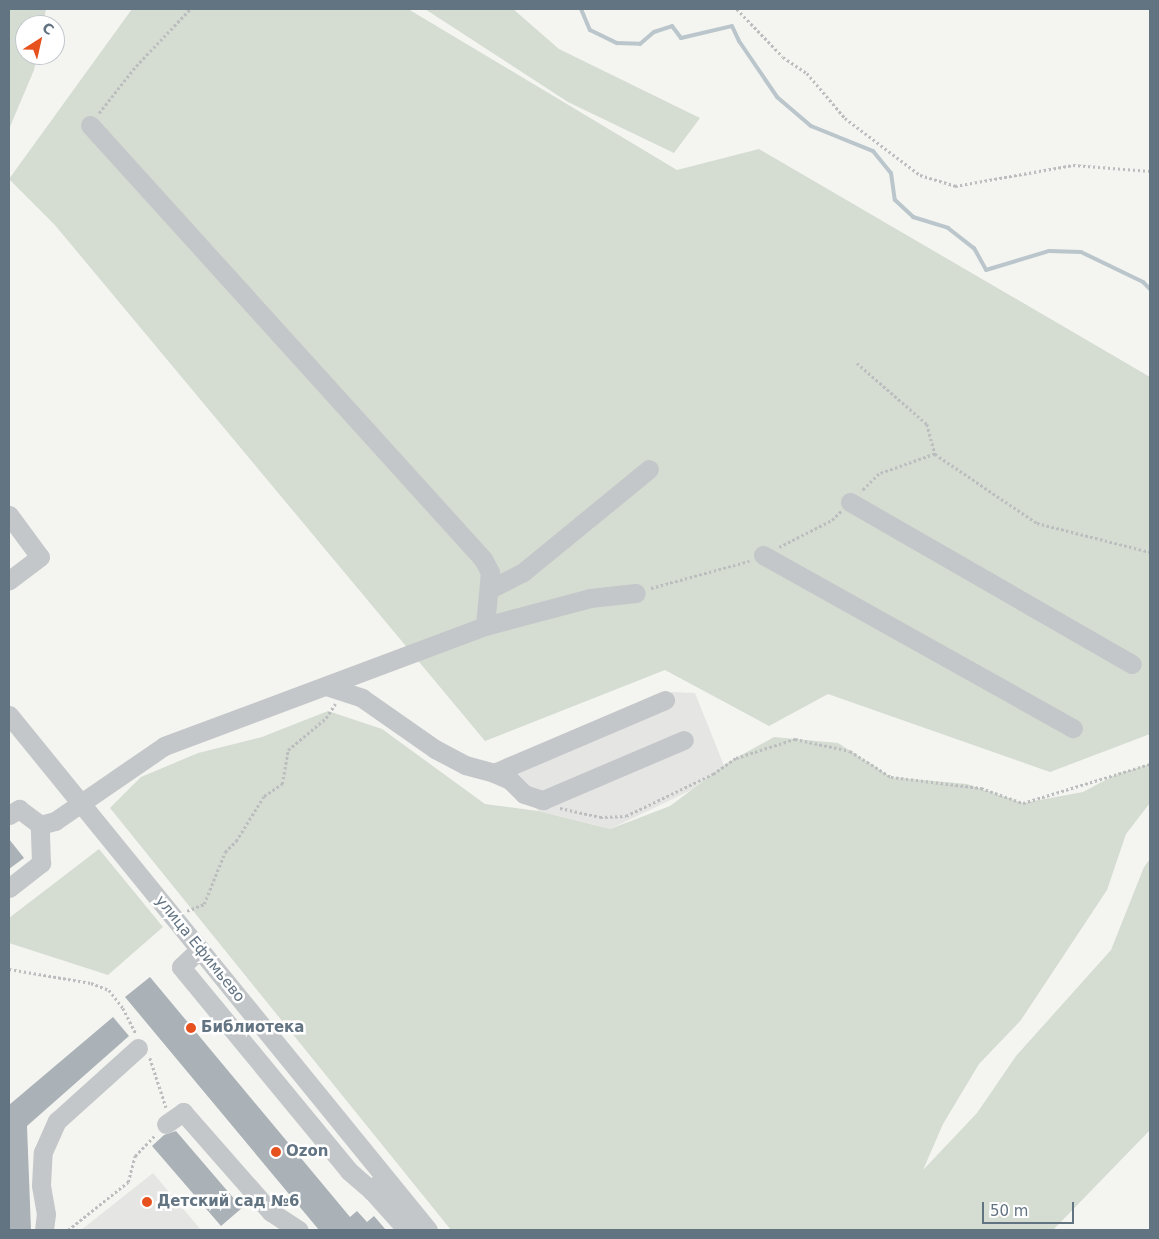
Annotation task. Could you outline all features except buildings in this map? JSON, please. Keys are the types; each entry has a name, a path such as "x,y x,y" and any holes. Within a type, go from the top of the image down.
{"street":[{"path":"90,125 483,559 490,572 490,589 485,626"},
{"path":"490,589 522,573 649,469"},
{"path":"850,502 1132,664"},
{"path":"9,515 40,557 9,580"},
{"path":"763,555 1073,728"},
{"path":"40,825 55,821 164,746 333,688 485,626 590,598 636,592"},
{"path":"333,688 362,698 435,749 465,765 494,773 510,780 524,794 543,800 684,740"},
{"path":"494,773 665,700"},
{"name":"улица Ефимьево","path":"9,715 428,1230"},
{"path":"9,815 19,808 40,825 41,863 9,888"},
{"path":"200,949 181,968 349,1171 372,1191 407,1230"},
{"path":"44,1230 46,1214 41,1185 43,1152 57,1122 138,1048"},
{"path":"166,1124 183,1112 271,1212 300,1230"},
{"path":"372,1191 385,1176"}],"path":[{"path":"90,125 136,66 190,9"},
{"path":"737,9 783,57 808,73 845,118 920,175 955,186 1073,164 1150,171"},
{"path":"857,363 927,424 935,454 1037,524 1150,552"},
{"path":"636,592 763,555 832,520 879,474 935,454"},
{"path":"175,918 204,904 225,852 264,796 282,784 288,750 326,718 333,688"},
{"path":"543,800 564,810 600,817 626,816 713,774 736,758 795,739 850,751 891,777 980,788 1023,803 1150,764"},
{"path":"9,969 91,983 109,990 136,1032 138,1048 150,1057 157,1073 166,1124 135,1156 128,1182 68,1230"}],"shaded area":[{"path":"9,9 46,9 45,15 15,15 15,65 35,65 9,129"},
{"path":"132,9 408,9 677,170 759,149 1150,377 1150,734 1050,772 828,694 769,726 665,670 485,741 54,224 9,179"},
{"path":"425,9 513,9 559,49 700,118 674,153 568,102"},
{"path":"672,692 695,693 727,773 610,829 538,811 503,759 649,698"},
{"path":"328,711 382,729 485,804 538,811 610,829 670,806 729,762 774,737 838,743 891,777 967,784 1023,803 1083,792 1115,775 1150,764 1150,803 1126,834 1107,890 1021,1020 979,1064 943,1124 923,1170 977,1113 1016,1056 1111,950 1144,867 1150,859 1150,1130 1053,1230 451,1230 110,808 141,777 198,753 262,737"},
{"path":"99,849 163,927 108,975 9,943 9,918"},
{"name":"Детский сад №6","path":"153,1173 201,1230 81,1230"}],"waterway":[{"path":"581,9 590,30 617,43 640,44 654,32 672,26 681,38 732,26 739,41 777,97 811,126 873,151 891,173 895,200 913,217 948,228 974,248 986,270 1049,251 1081,252 1143,282 1150,289"}],"place":[{"name":"Библиотека","path":"191,1028"},
{"name":"Ozon","path":"276,1152"},
{"name":"Детский сад №6","path":"147,1202"}]}
